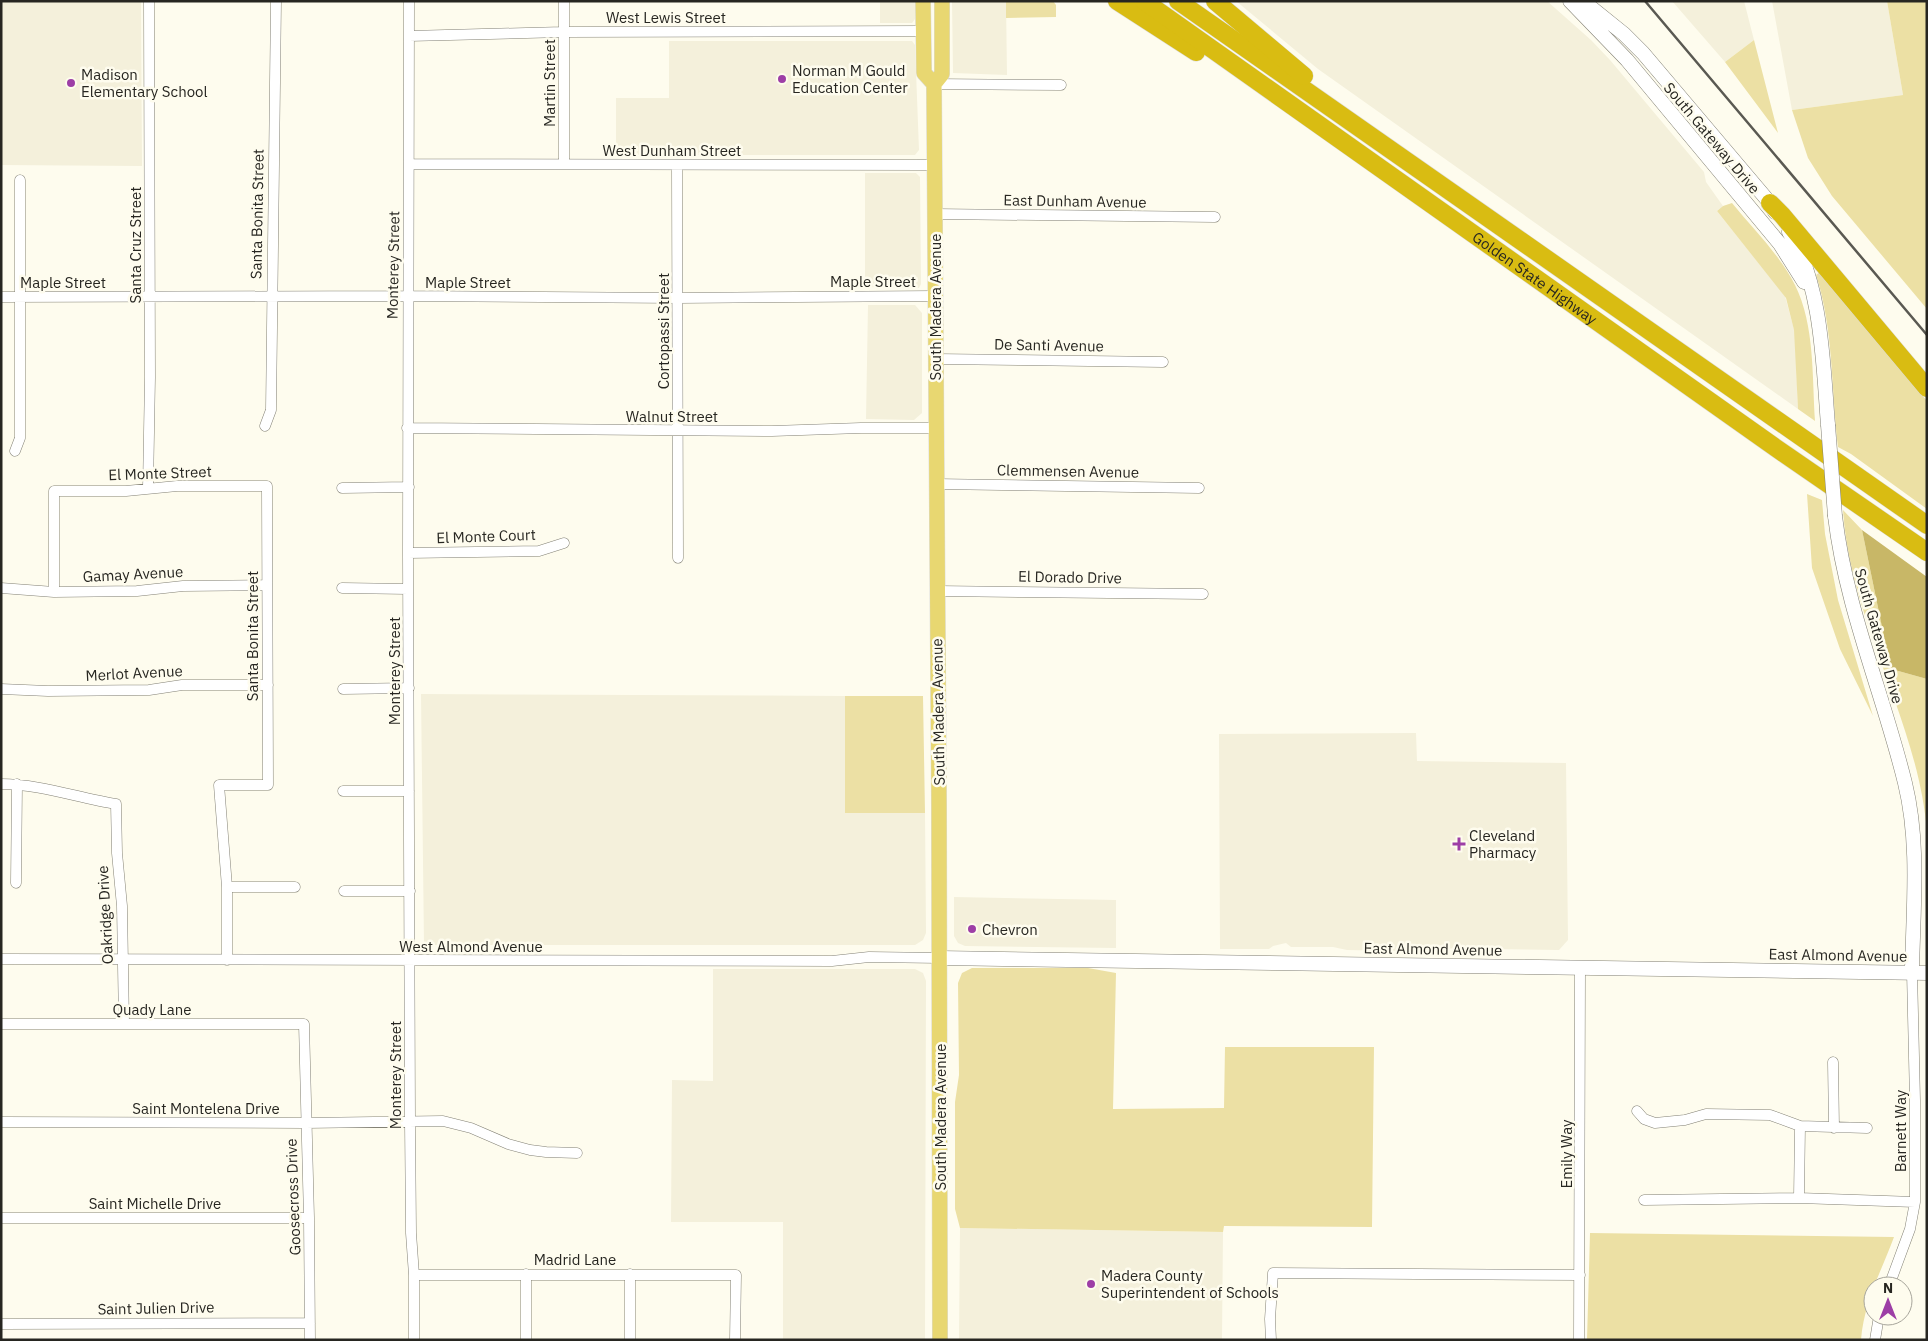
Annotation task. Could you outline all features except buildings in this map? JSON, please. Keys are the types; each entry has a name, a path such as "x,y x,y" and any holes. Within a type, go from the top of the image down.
{"highway":[{"path":"1117,1 1378,167"},
{"name":"Golden State Highway","path":"1144,1 1776,448 1927,552"},
{"name":"Golden State Highway","path":"1178,1 1927,524"},
{"path":"1215,1 1392,150"},
{"path":"1770,203 1927,388"}],"main road":[{"name":"South Madera Avenue","path":"923,1 924,73 934,84"},
{"name":"South Madera Avenue","path":"940,1340 940,958 934,84 942,74 942,1"},
{"name":"South Gateway Drive","path":"1570,1 1627,60 1787,254 1804,281 1815,306"},
{"name":"South Gateway Drive","path":"1582,1 1616,27 1643,53 1770,203 1801,254 1810,279 1820,343 1835,516 1844,577 1905,784 1911,818 1913,849 1912,972"},
{"path":"1727,182 1742,169"},
{"name":"East Almond Avenue","path":"940,958 1927,973"}],"street":[{"name":"Santa Cruz Street","path":"148,488 150,298 149,1"},
{"name":"Santa Bonita Street","path":"264,426 271,410 276,1"},
{"name":"Monterey Street","path":"409,1 407,428 409,487 410,1121 414,1340"},
{"name":"Martin Street","path":"564,1 564,164"},
{"name":"West Lewis Street","path":"409,36 563,32 924,31"},
{"path":"934,84 1061,85"},
{"name":"West Dunham Street","path":"409,164 935,165"},
{"name":"Cortopassi Street","path":"677,165 678,558"},
{"path":"15,451 20,438 20,180"},
{"name":"East Dunham Avenue","path":"935,214 1215,217"},
{"name":"Maple Street","path":"1,297 407,296 678,298 935,296"},
{"name":"De Santi Avenue","path":"936,359 1163,362"},
{"name":"Walnut Street","path":"407,428 678,431 936,428"},
{"name":"Clemmensen Avenue","path":"936,484 1199,488"},
{"name":"El Monte Street","path":"54,592 54,491 126,491 178,486 267,486"},
{"name":"Santa Bonita Street","path":"227,887 219,785 268,785 267,486"},
{"path":"342,488 409,487"},
{"name":"El Monte Court","path":"408,553 539,551 564,542"},
{"name":"Gamay Avenue","path":"1,588 54,592 137,591 184,586 267,585"},
{"path":"342,588 408,589"},
{"name":"El Dorado Drive","path":"936,591 1203,594"},
{"name":"Merlot Avenue","path":"1,689 48,691 149,690 182,685 268,685"},
{"path":"342,689 409,688"},
{"path":"1,784 17,784 16,884"},
{"name":"Oakridge Drive","path":"17,784 116,804 117,852 122,906 124,1024"},
{"path":"343,791 409,791"},
{"path":"227,960 227,887 295,887"},
{"path":"344,891 410,891"},
{"name":"West Almond Avenue","path":"1,959 832,961 869,957 940,958"},
{"name":"Emily Way","path":"1579,1340 1580,968"},
{"name":"Barnett Way","path":"1893,1276 1910,1229 1915,1202 1912,972"},
{"name":"Quady Lane","path":"1,1024 304,1024"},
{"name":"Goosecross Drive","path":"304,1024 310,1340"},
{"path":"1833,1062 1834,1128"},
{"path":"1637,1111 1644,1119 1655,1123 1685,1120 1706,1114 1770,1115 1800,1126 1866,1128"},
{"name":"Saint Montelena Drive","path":"1,1122 306,1123 443,1121 458,1124 508,1144 530,1150 577,1153"},
{"path":"1799,1198 1800,1126"},
{"path":"1644,1200 1799,1198 1915,1202"},
{"name":"Saint Michelle Drive","path":"1,1218 309,1218"},
{"path":"1271,1340 1270,1319 1273,1272 1580,1275"},
{"path":"526,1274 526,1340"},
{"path":"630,1274 630,1340"},
{"name":"Madrid Lane","path":"414,1275 736,1275 736,1340"},
{"name":"Saint Julien Drive","path":"1,1324 310,1323"},
{"path":"1875,1340 1877,1326"}],"shaded area":[{"name":"Madison Elementary School","path":"1,1 141,1 142,166 1,165"},
{"path":"880,1 915,1 915,19 912,23 880,23"},
{"path":"952,1 1006,1 1007,75 953,73"},
{"path":"1006,1 1053,1 1056,5 1056,17 1006,18"},
{"path":"1236,1 1547,1 1591,40 1610,60 1704,172 1706,182 1723,206 1717,211 1785,296 1795,333 1798,409 1318,69"},
{"path":"1672,1 1744,1 1754,40 1725,62"},
{"path":"1772,1 1887,1 1903,95 1792,110"},
{"path":"1887,1 1927,1 1927,309 1832,196 1808,158 1792,110 1903,95"},
{"path":"1754,40 1778,133 1725,62"},
{"path":"669,41 912,41 915,45 919,150 915,155 616,155 616,98 669,98"},
{"path":"865,173 916,173 920,177 921,284 919,288 865,287"},
{"path":"1732,203 1766,242 1782,263 1795,285 1806,317 1809,334 1815,421 1798,409 1794,330 1786,298 1717,211 1723,206"},
{"path":"1820,272 1927,401 1927,509 1851,454 1838,447 1829,339 1822,296 1816,275"},
{"path":"868,305 915,305 922,313 922,413 914,420 866,419"},
{"path":"1807,494 1822,500 1825,534 1838,600 1873,716 1840,649 1812,568"},
{"path":"1843,510 1862,530 1888,656 1884,667 1927,679 1927,832 1921,791 1911,750 1858,592 1848,551"},
{"path":"1862,530 1927,577 1927,679 1884,667 1888,656"},
{"path":"421,694 845,696 845,813 925,813 926,933 923,940 915,945 424,945"},
{"path":"845,696 923,696 925,813 845,813"},
{"path":"1416,733 1417,761 1566,763 1568,940 1559,950 1425,948 1400,951 1347,950 1333,947 1291,947 1286,943 1269,949 1220,949 1219,734"},
{"path":"954,897 1116,900 1116,948 965,946 958,943 954,936"},
{"path":"972,968 1088,968 1116,973 1113,1109 1224,1108 1225,1047 1374,1047 1372,1227 1224,1226 1223,1232 960,1228 955,1209 955,1102 959,1075 958,983 962,973"},
{"path":"713,969 915,969 923,973 926,981 925,1340 783,1340 783,1222 671,1222 672,1080 713,1081"},
{"name":"Madera County Superintendent of Schools","path":"960,1228 1223,1232 1222,1340 959,1340"},
{"path":"1590,1233 1894,1237 1878,1276 1863,1276 1863,1326 1861,1340 1587,1340"}],"railway":[{"path":"1645,1 1927,335"}],"place":[{"name":"Norman M Gould Education Center","path":"782,79"},
{"name":"Madison Elementary School","path":"71,83"},
{"name":"Cleveland Pharmacy","path":"1459,844"},
{"name":"Chevron","path":"972,929"},
{"name":"Madera County Superintendent of Schools","path":"1091,1284"}]}
